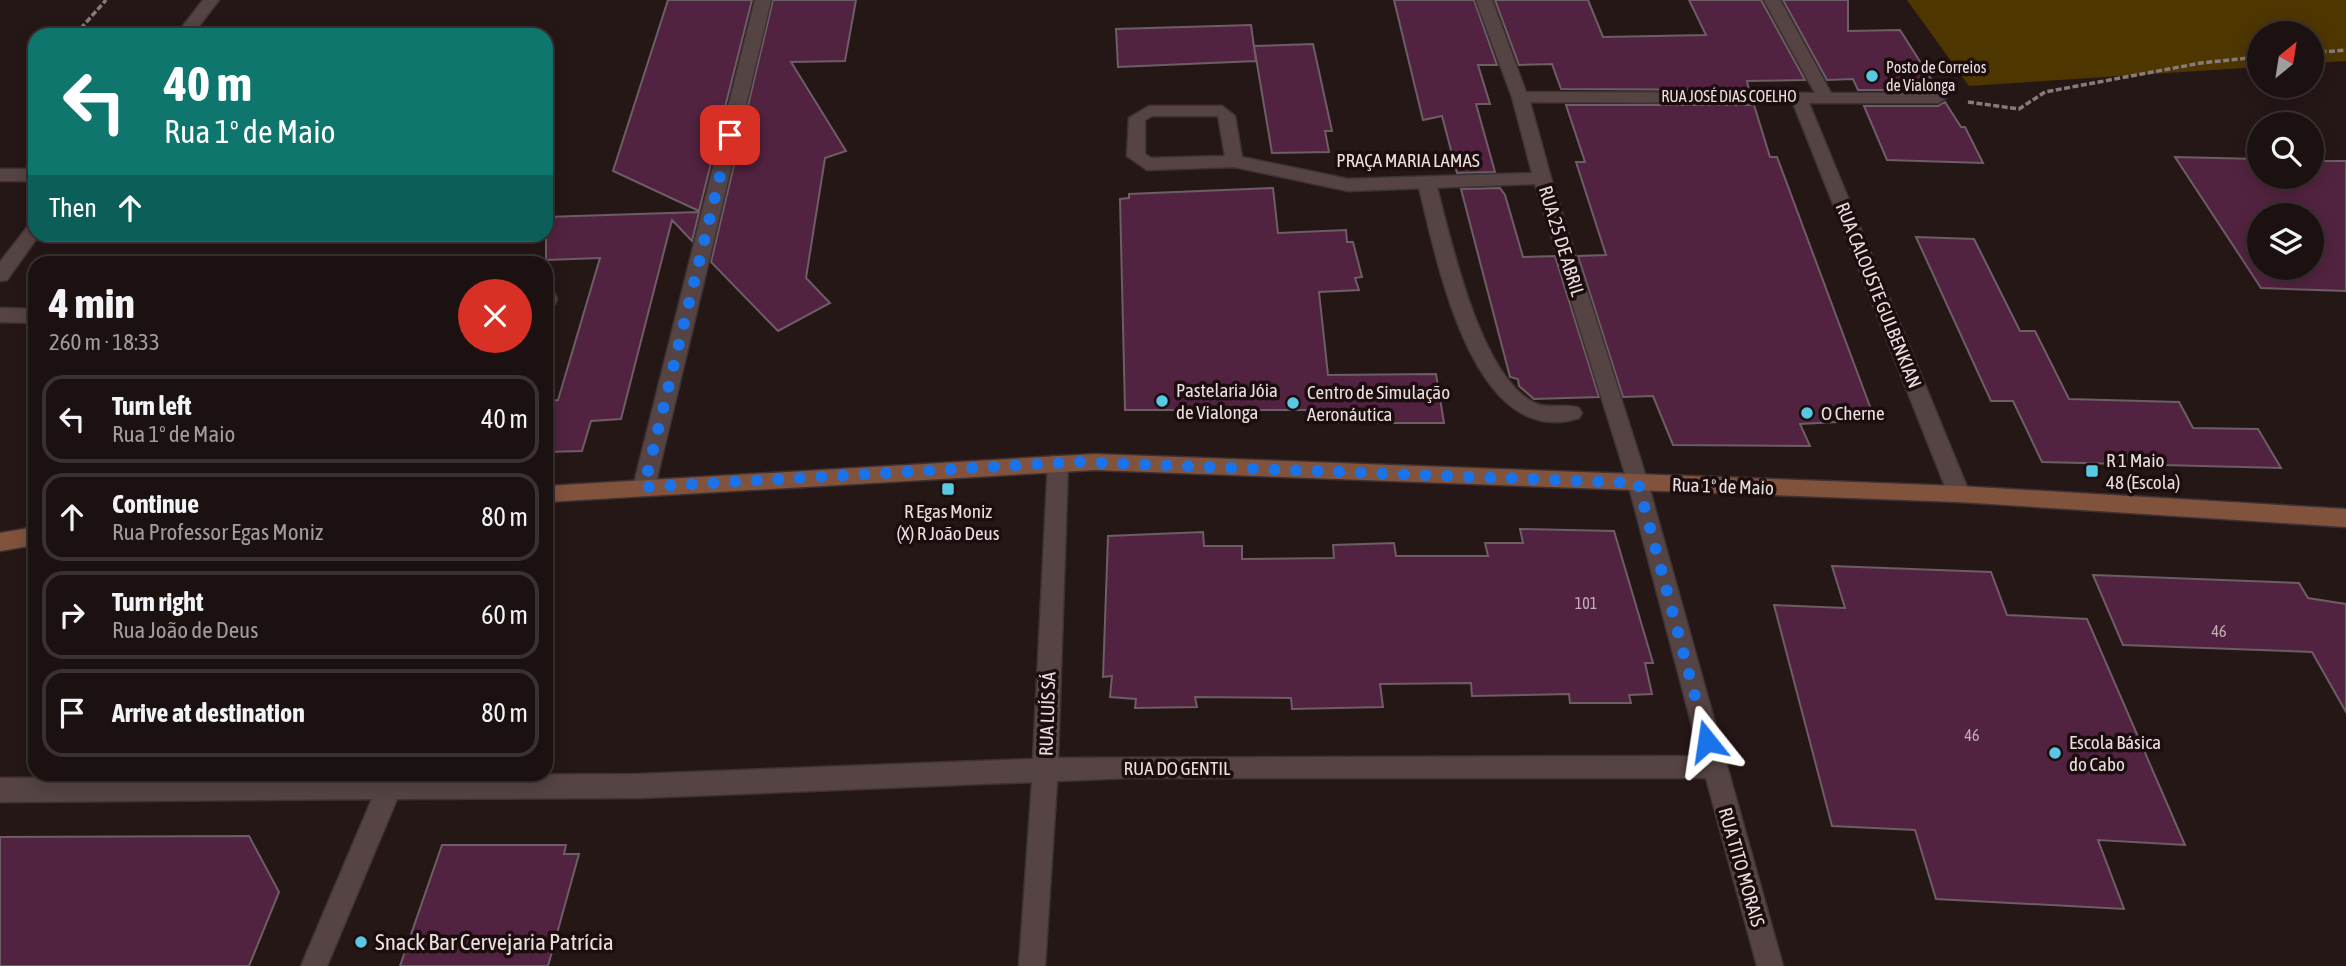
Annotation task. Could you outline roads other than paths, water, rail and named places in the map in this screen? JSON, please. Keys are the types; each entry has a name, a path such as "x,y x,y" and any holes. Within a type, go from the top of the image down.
{"street":[{"path":"189,28 211,0"},
{"path":"644,487 763,0"},
{"name":"RUA 25 DE ABRIL","path":"1484,0 1520,97 1542,178 1638,483"},
{"path":"1772,0 1825,96"},
{"name":"RUA CALOUSTE GULBENKIAN","path":"1798,96 1959,494"},
{"name":"RUA JOSÉ DIAS COELHO","path":"1520,97 1938,98"},
{"name":"PRAÇA MARIA LAMAS","path":"1234,161 1227,117 1222,111 1149,111 1137,118 1136,156 1143,162 1234,161 1348,185 1542,178"},
{"path":"0,175 28,175"},
{"path":"1427,184 1471,331 1498,382 1530,409 1572,413"},
{"path":"0,275 28,238"},
{"path":"0,315 28,316"},
{"name":"Rua 1º de Maio","path":"553,494 1058,462 1959,494 2346,518"},
{"name":"RUA LUÍS SÁ","path":"1032,966 1045,772 1058,462"},
{"name":"RUA TITO MORAIS","path":"1638,483 1770,966"},
{"path":"0,542 28,538"},
{"name":"RUA DO GENTIL","path":"0,790 639,786 1129,767 1714,767"},
{"path":"314,966 389,788"}],"place":[{"name":"Posto de Correios de Vialonga","path":"1872,76"},
{"name":"Pastelaria Jóia de Vialonga","path":"1162,401"},
{"name":"Centro de Simulação Aeronáutica","path":"1293,403"},
{"name":"O Cherne","path":"1807,413"},
{"name":"R 1 Maio 48 (Escola)","path":"2092,471"},
{"name":"R Egas Moniz (X) R João Deus","path":"948,489"},
{"name":"Escola Básica do Cabo","path":"2055,753"},
{"name":"Snack Bar Cervejaria Patrícia","path":"361,942"}]}
